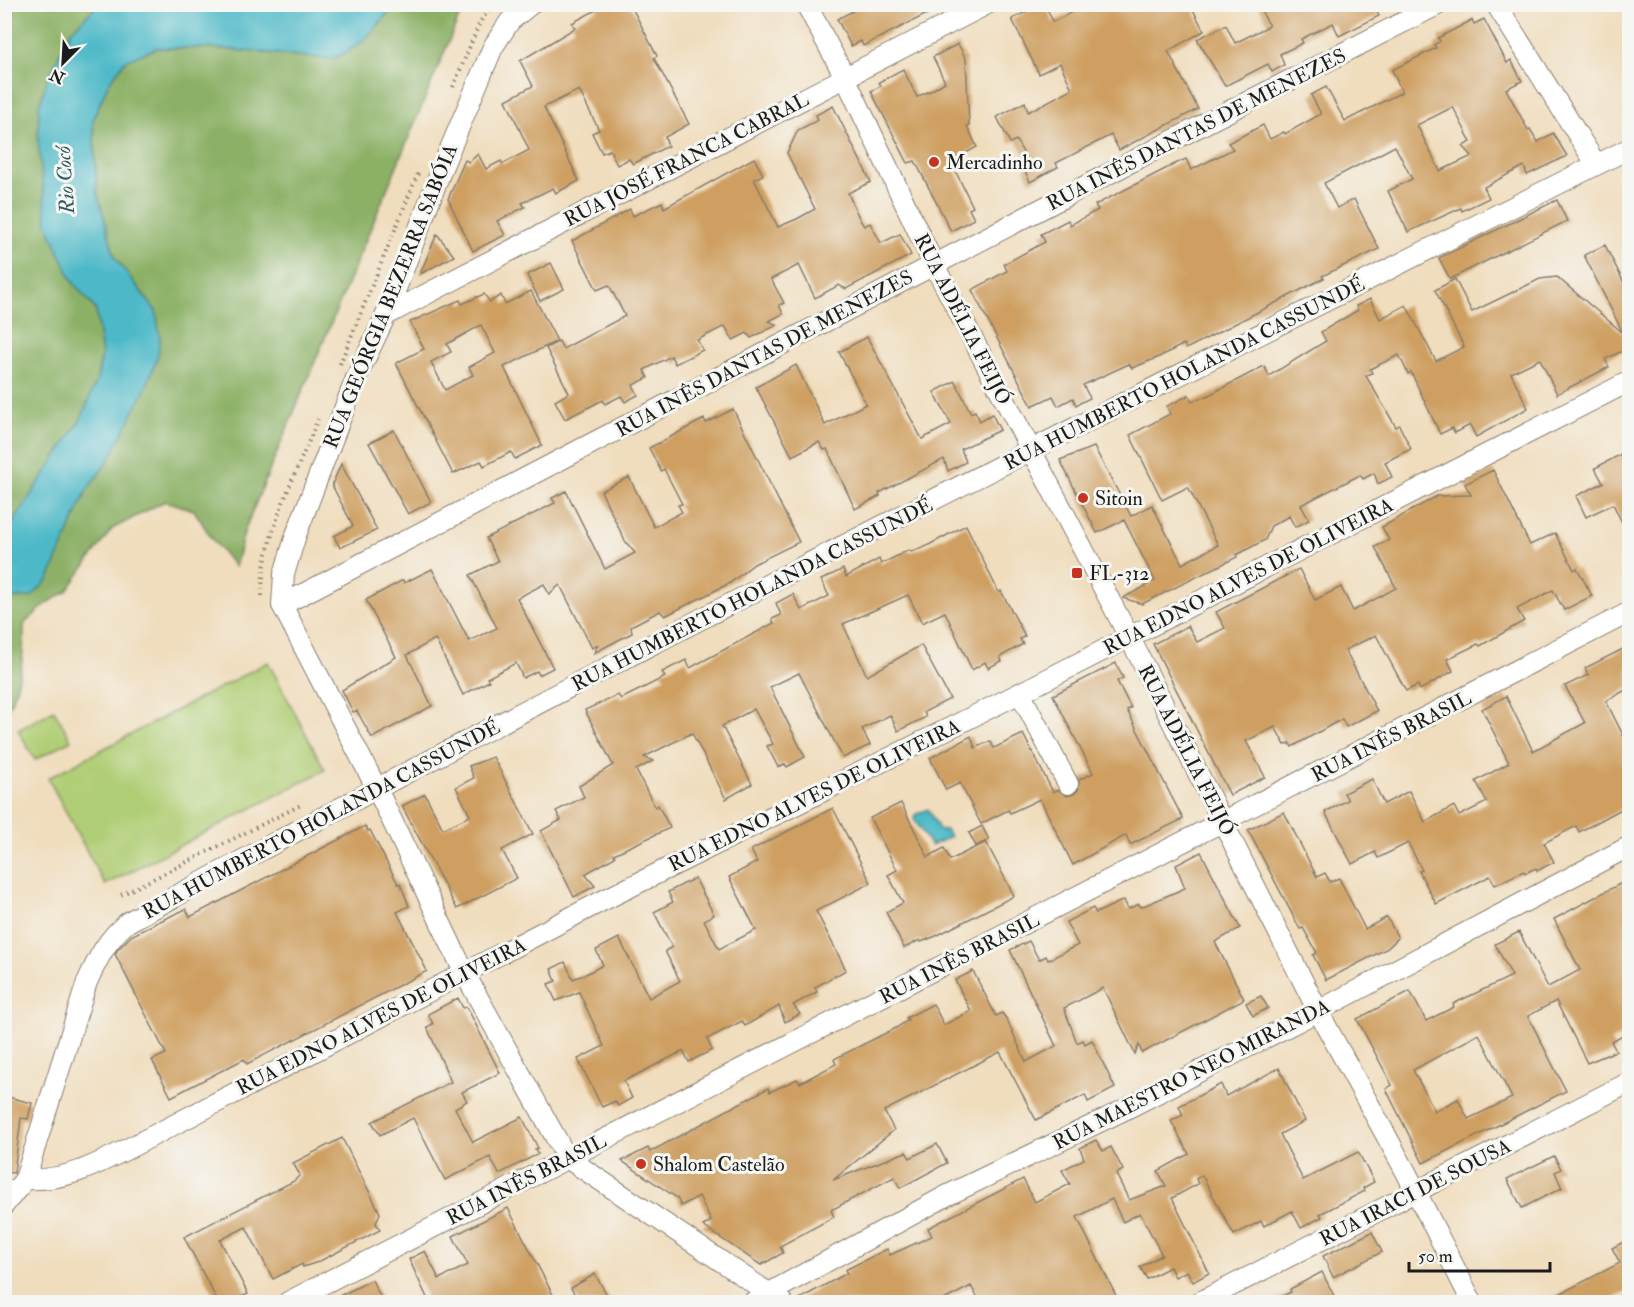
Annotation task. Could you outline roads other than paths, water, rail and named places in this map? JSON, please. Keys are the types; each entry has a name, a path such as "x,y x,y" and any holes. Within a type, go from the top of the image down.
{"street":[{"name":"RUA GEÓRGIA BEZERRA SABÓIA","path":"282,605 284,574 296,535 356,378 386,315 444,163 493,47 510,21 531,4"},
{"name":"RUA ADÉLIA FEIJÓ","path":"806,4 845,77 934,265 1129,637 1318,1011 1416,1192 1472,1302"},
{"name":"RUA JOSÉ FRANCA CABRAL","path":"386,315 987,4"},
{"name":"RUA INÊS DANTAS DE MENEZES","path":"282,605 1439,4"},
{"path":"1496,4 1596,164"},
{"name":"RUA HUMBERTO HOLANDA CASSUNDÉ","path":"25,1179 87,982 101,952 113,934 139,916 698,620 1629,148"},
{"name":"RUA EDNO ALVES DE OLIVEIRA","path":"25,1179 59,1178 91,1167 600,902 1020,693 1629,381"},
{"path":"282,605 377,789 465,974 567,1158 768,1300"},
{"name":"RUA INÊS BRASIL","path":"288,1302 1629,612"},
{"path":"1020,693 1068,784"},
{"name":"RUA MAESTRO NEO MIRANDA","path":"768,1300 946,1196 1124,1110 1318,1011 1629,846"},
{"name":"RUA IRACI DE SOUSA","path":"1200,1302 1629,1082"},
{"path":"4,1205 25,1179"}],"water":[{"name":"Rio Cocó","path":"277,4 291,7 300,4 393,5 381,22 359,44 331,59 213,48 157,48 125,61 108,84 93,120 97,192 115,258 156,311 160,338 158,356 145,390 108,461 87,490 49,579 31,597 7,599 5,604 5,534 80,421 97,380 102,354 96,310 72,281 47,224 38,139 39,106 47,80 71,31 98,5"},
{"path":"928,809 940,831 946,830 950,837 931,846 914,819 915,815"}],"place":[{"name":"Mercadinho","path":"934,162"},
{"name":"Sitoin","path":"1083,498"},
{"name":"FL-312","path":"1077,573"},
{"name":"Shalom Castelão","path":"641,1164"}]}
